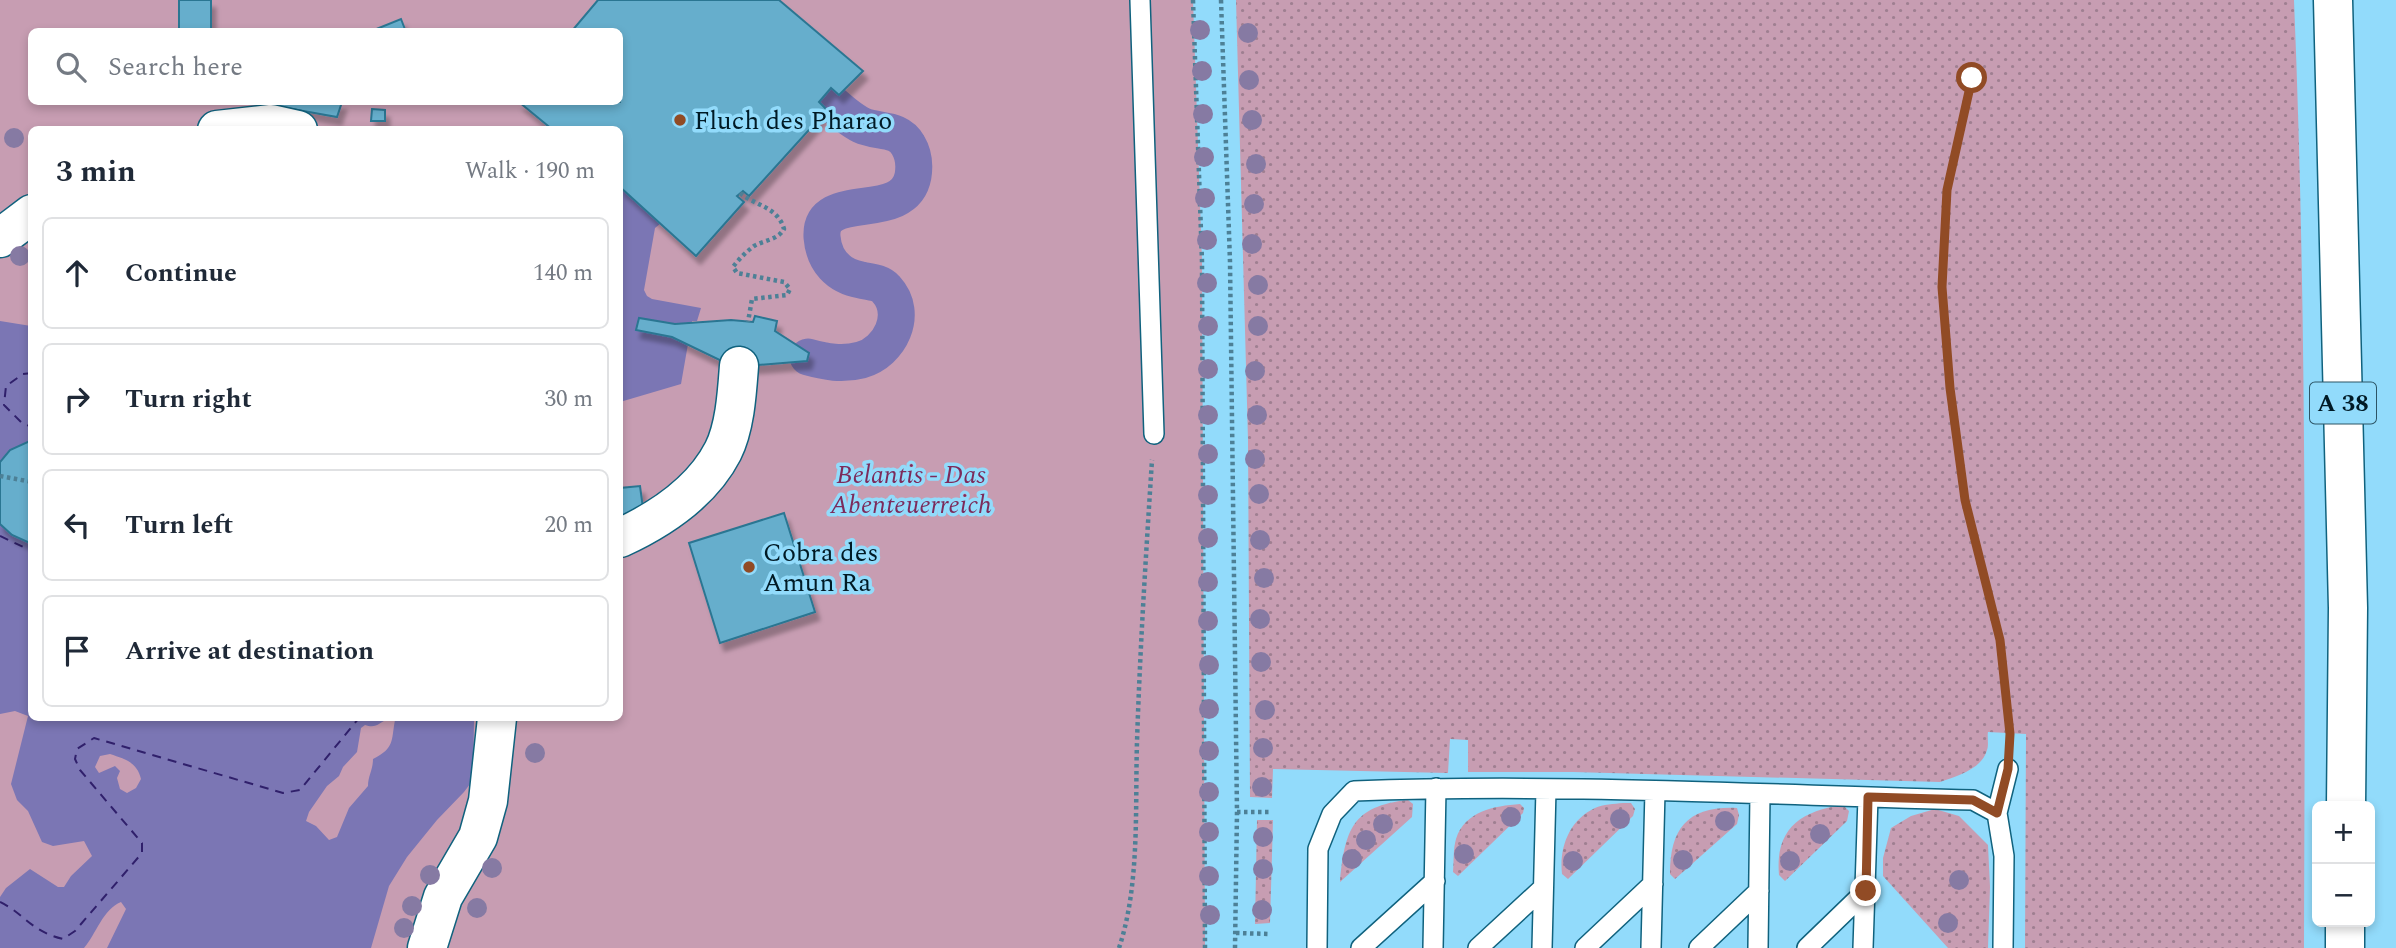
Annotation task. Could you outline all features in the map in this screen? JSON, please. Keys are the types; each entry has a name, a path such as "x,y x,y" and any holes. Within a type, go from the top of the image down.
{"main road":[{"name":"A 38","path":"2333,0 2348,608 2346,801"},
{"path":"253,126 280,126"},
{"path":"0,238 28,217"},
{"path":"623,537 655,521 700,483 723,451 737,382"},
{"path":"427,948 443,897 478,837 488,801 497,721"},
{"path":"2345,927 2345,948"}],"lane":[{"path":"1140,0 1154,434"},
{"path":"2003,948 2004,856 1997,813 2008,769"},
{"path":"1317,948 1318,849 1332,814 1354,791 1436,788 1546,789 1973,800 1997,813"},
{"path":"1433,948 1436,788"},
{"path":"1542,948 1546,789"},
{"path":"1651,948 1655,791"},
{"path":"1758,948 1760,794"},
{"path":"1863,948 1868,797"},
{"path":"1361,948 1435,881"},
{"path":"1585,948 1653,884"},
{"path":"1478,948 1542,889"},
{"path":"1699,948 1759,891"},
{"path":"1807,948 1866,891"}],"path":[{"path":"1193,0 1202,261 1205,948"},
{"path":"1221,0 1230,262 1237,812 1235,948"},
{"path":"1972,78 1947,190 1942,287 1950,388 1965,500 2000,640 2010,734 2008,769"},
{"path":"740,193 781,218 784,229 780,235 755,246 738,259 733,267 737,273 784,282 790,289 787,295 752,299 748,322"},
{"path":"1119,948 1128,920 1133,852 1140,645 1154,434"},
{"path":"0,476 28,481"},
{"path":"1237,812 1271,812"},
{"path":"1235,933 1270,934"}],"green space":[{"name":"Belantis - Das Abenteuerreich","path":"0,0 1193,0 1202,261 1205,948 0,948"},
{"path":"1236,0 2294,0 2303,356 2304,948 2025,948 2026,734 1988,732 1988,748 1980,762 1968,771 1940,782 1573,772 1468,772 1468,740 1450,739 1448,773 1273,769 1272,798 1250,797 1248,440"},
{"path":"1408,800 1413,804 1412,817 1340,882 1345,848 1355,824 1374,808"},
{"path":"1631,803 1635,809 1633,816 1568,879 1562,874 1561,864 1564,845 1572,827 1595,808"},
{"path":"1520,804 1524,808 1523,813 1458,876 1453,872 1456,839 1466,822 1473,816 1500,806"},
{"path":"1843,805 1849,811 1847,821 1785,881 1779,875 1779,859 1786,834 1793,825 1814,812"},
{"path":"1737,808 1737,824 1675,879 1670,874 1671,858 1679,832 1686,823 1706,811"},
{"path":"1935,809 1959,816 1988,845 1988,948 1948,948 1883,876 1883,858 1891,828 1911,816"},
{"path":"1257,820 1273,820 1270,923 1255,924"}],"shaded area":[{"path":"623,190 660,224 655,228 644,290 647,296 701,308 697,321 692,321 681,384 623,401"},
{"path":"0,321 28,326 28,716 15,711 0,714"},
{"path":"28,716 28,721 384,721 375,726 365,725 361,728 357,752 343,767 339,776 327,786 309,812 306,821 316,826 329,840 337,837 349,808 368,786 373,759 389,747 395,721 474,721 473,780 407,857 389,886 371,948 107,948 126,909 121,902 109,910 84,948 0,948 0,897 6,888 30,869 58,887 64,887 71,876 92,856 84,841 53,846 42,842 28,811 17,800 11,784","holes":["110,754 137,769 141,779 136,788 127,793 120,789 117,778 120,771 115,766 99,773 95,767 100,756"]}],"building":[{"path":"179,0 211,0 211,28 179,28"},
{"name":"Fluch des Pharao","path":"598,0 779,0 863,71 839,95 831,88 819,102 827,110 749,196 743,191 737,196 744,202 696,256 623,190 623,126 548,126 523,105 623,105 623,28 574,28"},
{"path":"401,19 404,28 379,28"},
{"path":"270,105 341,105 337,117"},
{"path":"372,109 385,110 385,121 371,121"},
{"path":"755,316 777,321 775,331 809,353 807,361 730,365 672,337 636,330 639,318 675,324 731,320 753,322"},
{"path":"28,442 28,542 12,535 0,524 0,462 10,450"},
{"path":"640,486 644,516 623,519 623,488"},
{"name":"Cobra des Amun Ra","path":"784,513 815,612 720,643 689,543"}],"waterway":[{"path":"808,357 834,362 854,362 871,356 888,341 896,320 893,299 881,285 853,278 839,271 829,260 822,237 825,222 834,214 895,199 906,191 914,168 912,152 904,139 893,133 861,125 824,96"}],"ferry route":[{"path":"28,373 6,386 4,405 28,425"},
{"path":"0,536 28,549"},
{"path":"0,902 43,932 63,939 75,931 142,853 142,843 80,770 75,759 77,749 94,738 283,793 300,790 357,721"}],"place":[{"name":"Fluch des Pharao","path":"680,120"},
{"name":"Cobra des Amun Ra","path":"749,567"}],"route":[{"path":"1866,891 1868,797 1973,800 1997,813 2008,769 2010,734 2000,640 1965,500 1950,388 1942,287 1947,190 1972,78"}]}
